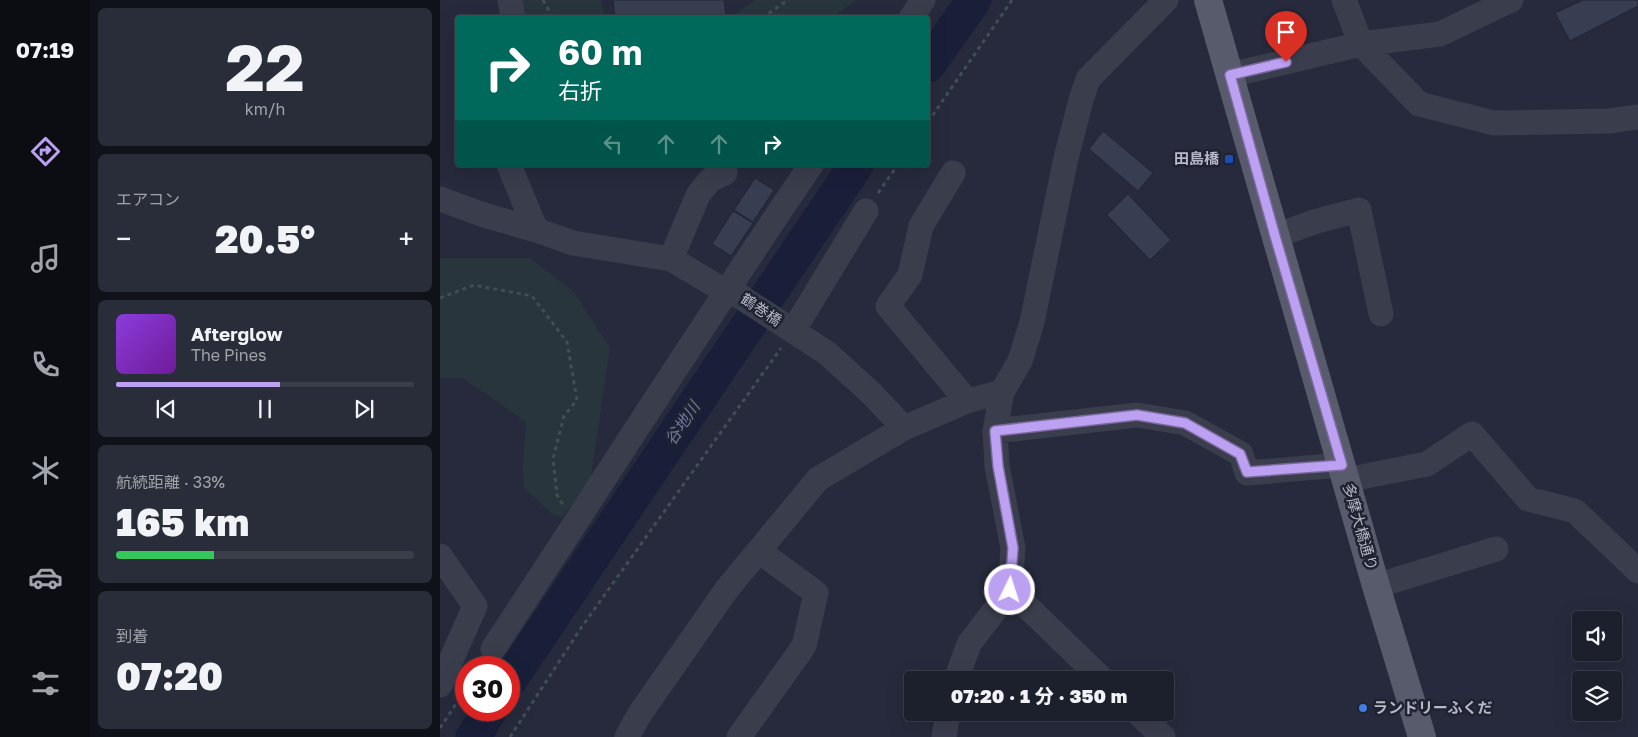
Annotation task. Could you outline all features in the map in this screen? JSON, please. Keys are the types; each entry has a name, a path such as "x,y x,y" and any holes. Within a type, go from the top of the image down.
{"main road":[{"name":"多摩大橋通り","path":"1208,0 1376,586 1422,737"}],"street":[{"path":"510,0 512,15"},
{"path":"913,15 923,0"},
{"path":"959,671 969,644 1010,590 1013,548 998,466 995,431 1002,392 1020,361 1032,322 1066,158 1088,79 1166,0"},
{"path":"1344,0 1361,44 1419,104 1494,123 1609,121 1638,117"},
{"path":"1230,75 1361,44 1440,34 1511,0"},
{"path":"510,167 536,230"},
{"path":"493,649 810,167"},
{"path":"440,199 573,243 671,259 698,195 710,180 724,173"},
{"path":"953,173 921,226 910,275 888,306 967,401"},
{"path":"1275,236 1317,221 1359,210 1381,314"},
{"path":"790,330 866,211"},
{"name":"鶴巻橋","path":"671,259 729,290 827,353 872,394 904,428"},
{"path":"626,737 639,715 727,589 818,479 904,428 967,401 1002,392"},
{"path":"995,431 1137,415 1175,421 1185,423 1240,454 1247,472 1344,472 1427,464 1472,434 1528,499 1575,512 1638,571"},
{"path":"1376,586 1496,549"},
{"path":"739,737 804,646 816,593 759,551"},
{"path":"440,556 475,606 440,686"},
{"path":"1010,590 1094,671"},
{"path":"944,737 947,721"},
{"path":"1146,721 1163,737"}],"path":[{"path":"543,0 551,15"},
{"path":"766,15 788,0"},
{"path":"930,119 1012,0"},
{"path":"866,211 897,167"},
{"path":"440,298 474,285 532,296 567,342 577,400 564,416 553,459 557,495 577,522"},
{"path":"510,737 581,628 767,367"},
{"path":"440,728 455,706"}],"shaded area":[{"path":"518,0 601,0 605,15 521,15"},
{"path":"754,0 856,0 836,15 735,15"},
{"path":"440,258 530,258 574,292 610,348 590,483 562,517 551,513 524,487 523,466 526,422 463,378 440,378"}],"building":[{"path":"613,0 724,0 726,14 721,15 615,15"},
{"path":"1583,0 1638,0 1638,6 1570,41 1555,13"},
{"path":"1103,131 1153,173 1138,191 1089,149"},
{"path":"755,178 774,190 753,222 734,210"},
{"path":"1128,194 1171,240 1150,260 1107,215"},
{"path":"733,211 753,223 731,256 712,244"}],"waterway":[{"name":"谷地川","path":"930,62 974,0"},
{"name":"谷地川","path":"520,665 855,167"},
{"name":"谷地川","path":"473,737 483,721"}],"place":[{"name":"田島橋","path":"1229,159"},
{"name":"ランドリーふくだ","path":"1363,708"}],"route":[{"path":"1010,590 1013,548 998,466 995,431 1137,415 1185,423 1240,454 1247,472 1342,465 1230,75 1286,62"}]}
